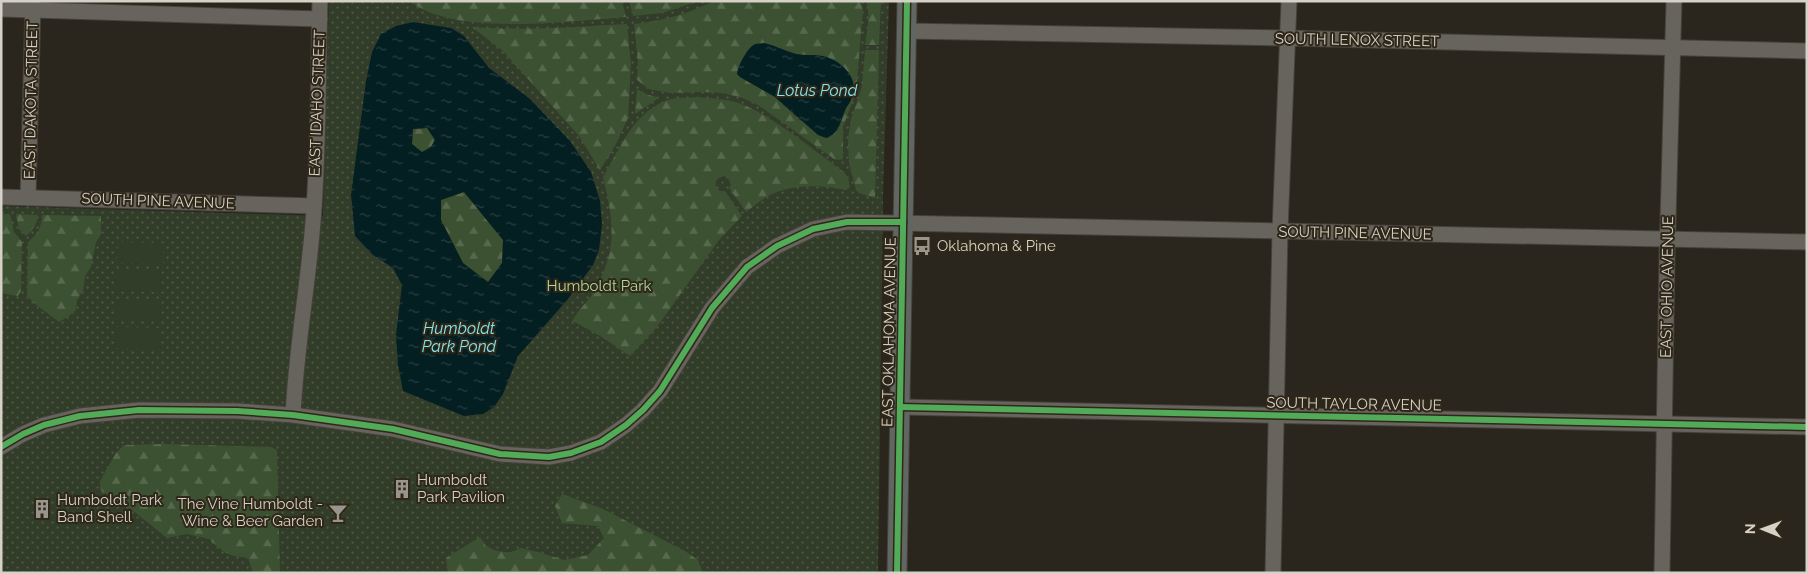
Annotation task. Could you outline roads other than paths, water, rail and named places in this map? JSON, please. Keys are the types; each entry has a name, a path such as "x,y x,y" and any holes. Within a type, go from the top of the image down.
{"main road":[{"name":"EAST OKLAHOMA AVENUE","path":"897,573 907,1"}],"street":[{"name":"EAST IDAHO STREET","path":"293,415 294,386 306,300 314,206 320,1"},
{"path":"1273,573 1280,231 1289,1"},
{"name":"EAST OHIO AVENUE","path":"1662,573 1667,239 1674,1"},
{"path":"1,9 33,6 320,19"},
{"name":"EAST DAKOTA STREET","path":"28,198 33,6"},
{"name":"SOUTH LENOX STREET","path":"907,31 1807,51"},
{"name":"SOUTH PINE AVENUE","path":"1,197 314,206"},
{"name":"SOUTH PINE AVENUE","path":"1,447 23,434 44,425 89,415 139,410 293,415 392,429 500,454 549,457 571,453 601,442 626,425 643,410 660,391 712,308 747,267 777,246 814,229 847,222 1807,242"},
{"name":"SOUTH TAYLOR AVENUE","path":"900,407 1807,427"}],"water":[{"name":"Humboldt Park Pond","path":"413,22 451,28 464,36 489,68 529,98 570,141 591,172 600,201 602,224 599,250 593,265 568,299 518,356 503,394 494,407 483,414 464,416 403,391 398,365 396,335 402,285 393,268 373,255 355,236 351,195 366,81 372,52 381,34 396,26","holes":["427,128 435,140 431,147 422,152 412,144 413,129","464,192 503,240 502,263 488,282 463,263 441,220 441,200"]},
{"name":"Lotus Pond","path":"764,43 796,54 819,55 829,58 841,65 850,75 854,87 853,96 837,130 831,136 826,138 818,135 775,97 737,74 741,62 749,49 755,44"}],"place":[{"name":"Oklahoma & Pine","path":"922,246"},
{"name":"Humboldt Park Pavilion","path":"402,489"},
{"name":"Humboldt Park Band Shell","path":"42,509"},
{"name":"The Vine Humboldt - Wine & Beer Garden","path":"338,513"}],"park label":[{"name":"Humboldt Park","path":"599,286"}]}
